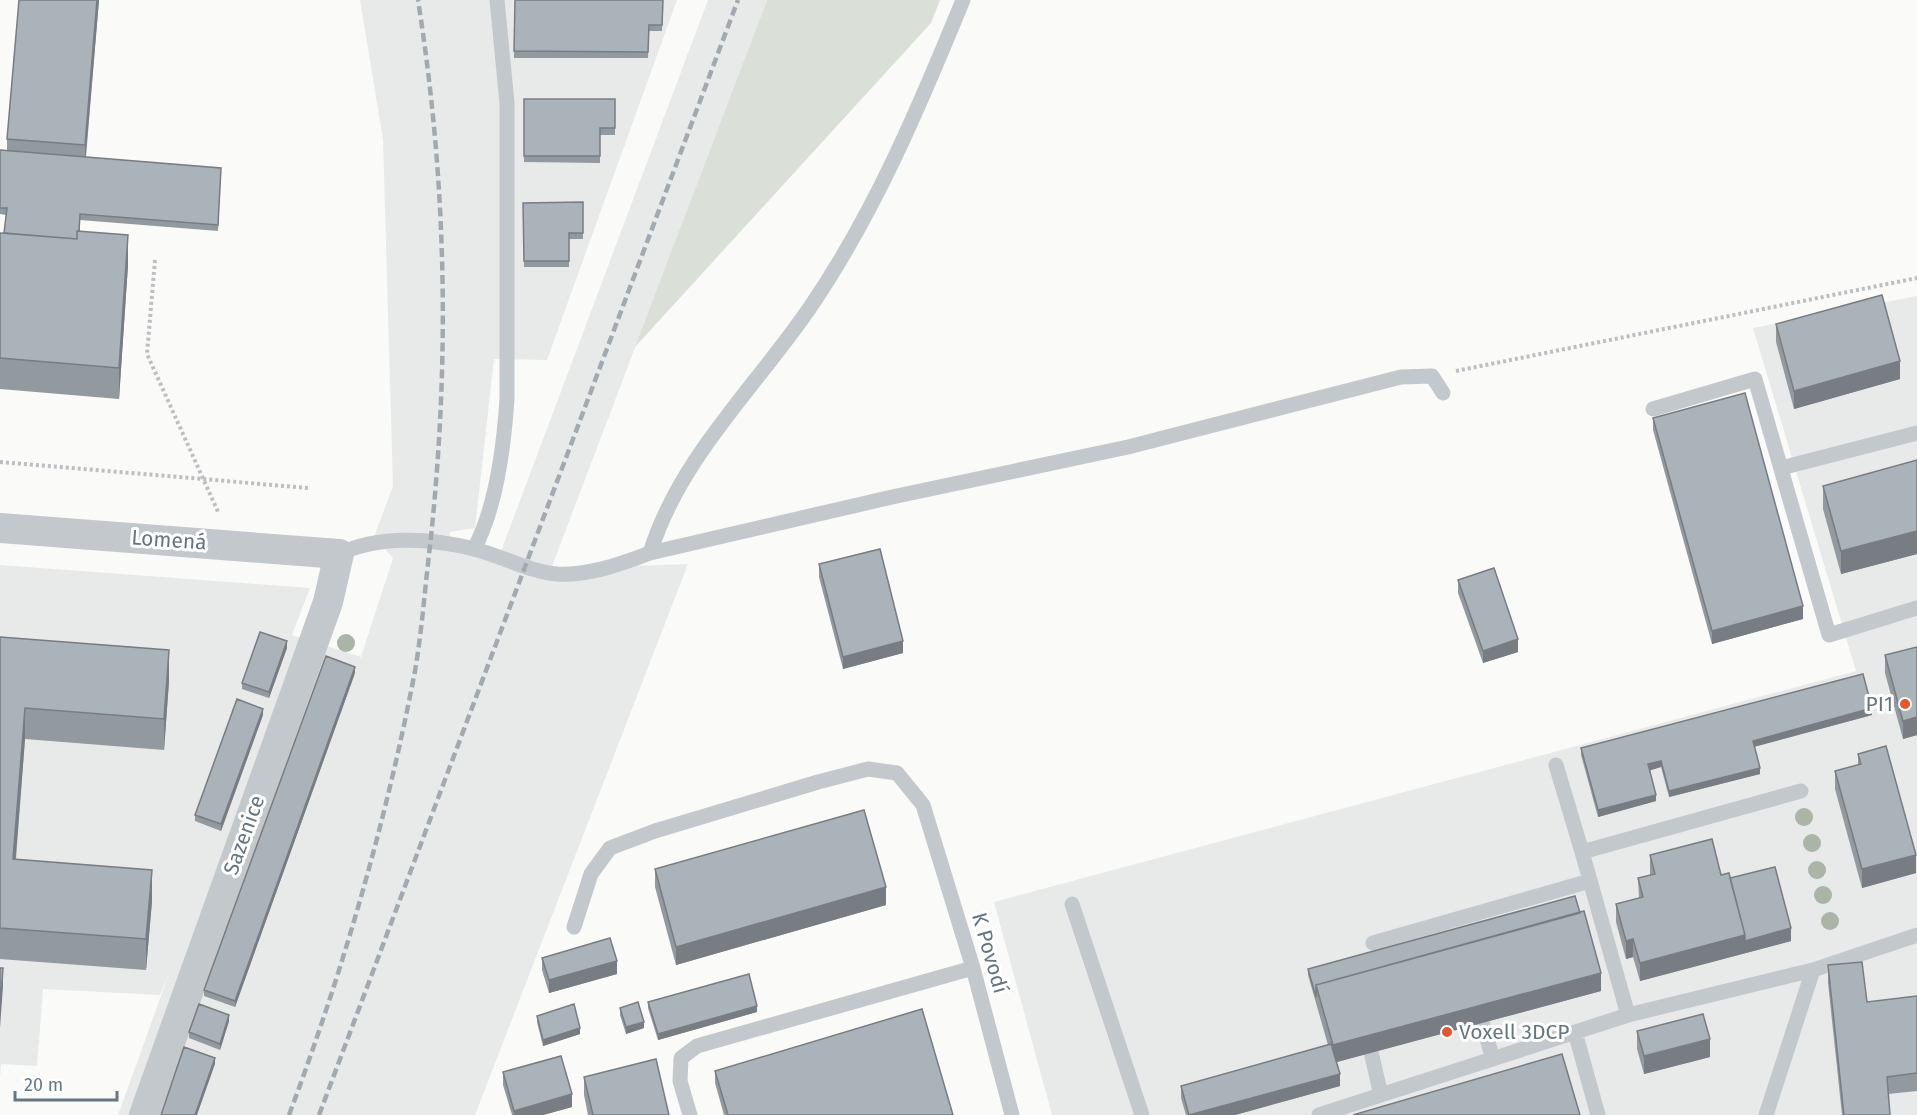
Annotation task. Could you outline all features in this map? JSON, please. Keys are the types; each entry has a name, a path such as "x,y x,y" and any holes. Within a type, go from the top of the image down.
{"street":[{"name":"Lomená","path":"0,528 339,554"},
{"name":"Sazenice","path":"144,1115 328,602 339,554"}],"lane":[{"path":"474,549 486,522 504,437 507,399 507,103 497,0"},
{"path":"650,553 661,520 688,472 811,306 867,211 902,142 963,0"},
{"path":"339,554 369,542 393,541 474,549 537,571 569,574 604,568 650,553 892,497 1128,447 1401,377 1432,376 1443,393"},
{"path":"1653,409 1755,379 1829,634 1917,608"},
{"path":"1781,468 1917,433"},
{"path":"1556,765 1628,1015"},
{"name":"K Povodí","path":"574,927 591,874 610,848 655,831 818,782 868,769 897,773 923,805 973,968 1012,1115"},
{"path":"1582,852 1801,791"},
{"path":"1373,943 1590,881"},
{"path":"1072,904 1142,1115"},
{"path":"1319,1115 1628,1015 1813,970 1917,935"},
{"path":"690,1115 680,1081 681,1058 697,1046 973,968"},
{"path":"1766,1115 1813,970"},
{"path":"1482,1022 1493,1059"},
{"path":"1575,1032 1598,1115"},
{"path":"1371,1052 1381,1095"}],"path":[{"path":"155,260 147,354 232,545"},
{"path":"1432,376 1917,278"},
{"path":"0,462 309,488"}],"shaded area":[{"path":"360,0 677,0 547,360 494,359 475,528 450,532 449,540 500,554 708,0 767,0 551,569 688,564 475,1115 118,1115 170,971 160,995 43,989 37,1066 1,1064 0,1078 0,565 310,588 292,635 361,657 393,558 374,537 393,486 383,140"},
{"path":"767,0 940,0 931,23 635,347"},
{"path":"1917,296 1917,1115 1052,1115 994,902 1856,671 1753,328"}],"building":[{"path":"19,0 97,0 85,145 7,139"},
{"path":"515,0 663,0 662,25 649,25 648,52 514,51"},
{"path":"524,99 615,99 615,128 600,128 600,156 524,156"},
{"path":"0,150 221,168 218,225 80,214 77,239 4,233 7,208 0,208"},
{"path":"583,202 583,233 569,233 569,261 524,261 523,203"},
{"path":"77,231 128,235 119,368 0,358 0,233 77,239"},
{"path":"1882,295 1900,361 1794,391 1776,324"},
{"path":"1745,393 1803,606 1712,631 1653,418"},
{"path":"1917,460 1917,531 1841,551 1823,486"},
{"path":"880,549 903,641 843,657 819,564"},
{"path":"1494,568 1518,639 1483,651 1458,580"},
{"path":"260,632 287,641 269,692 242,683"},
{"path":"0,637 169,650 164,719 25,708 13,859 152,870 146,939 0,928"},
{"name":"PI1","path":"1917,647 1917,717 1903,721 1885,655"},
{"path":"326,656 355,667 235,1001 204,990"},
{"path":"1863,674 1872,708 1753,741 1760,768 1669,791 1661,761 1648,764 1656,795 1598,810 1581,748"},
{"path":"237,699 263,709 221,824 195,815"},
{"path":"1886,746 1916,855 1862,869 1835,771 1861,764 1858,754"},
{"path":"864,810 886,887 676,947 655,869"},
{"path":"1712,839 1721,875 1729,873 1745,935 1640,963 1633,939 1626,941 1616,904 1643,897 1638,878 1655,874 1650,855"},
{"path":"1775,867 1791,928 1745,941 1730,878"},
{"path":"1575,896 1580,913 1316,985 1316,997 1308,969"},
{"path":"1584,911 1601,973 1333,1045 1316,985"},
{"path":"610,938 617,961 549,980 542,958"},
{"path":"1862,962 1867,1002 1917,996 1917,1073 1887,1077 1890,1115 1844,1115 1828,965"},
{"path":"0,968 3,968 0,1010"},
{"path":"749,974 757,1006 658,1034 648,1002"},
{"path":"638,1002 644,1022 626,1027 620,1008"},
{"path":"199,1004 229,1015 220,1044 189,1032"},
{"path":"574,1004 580,1028 543,1040 537,1016"},
{"path":"922,1009 953,1115 728,1115 715,1071"},
{"path":"1703,1014 1710,1039 1644,1056 1637,1031"},
{"path":"1331,1044 1340,1074 1189,1115 1181,1086"},
{"path":"184,1047 215,1058 195,1115 161,1115"},
{"path":"1562,1054 1580,1115 1353,1115"},
{"path":"561,1056 572,1094 514,1111 503,1072"},
{"path":"656,1059 669,1115 593,1115 584,1077"}],"railway":[{"path":"289,1115 345,951 377,840 415,671 422,624 436,477 443,340 440,205 428,69 418,0"},
{"path":"319,1115 738,0"}],"place":[{"name":"PI1","path":"1905,704"},
{"name":"Voxell 3DCP","path":"1447,1032"}]}
